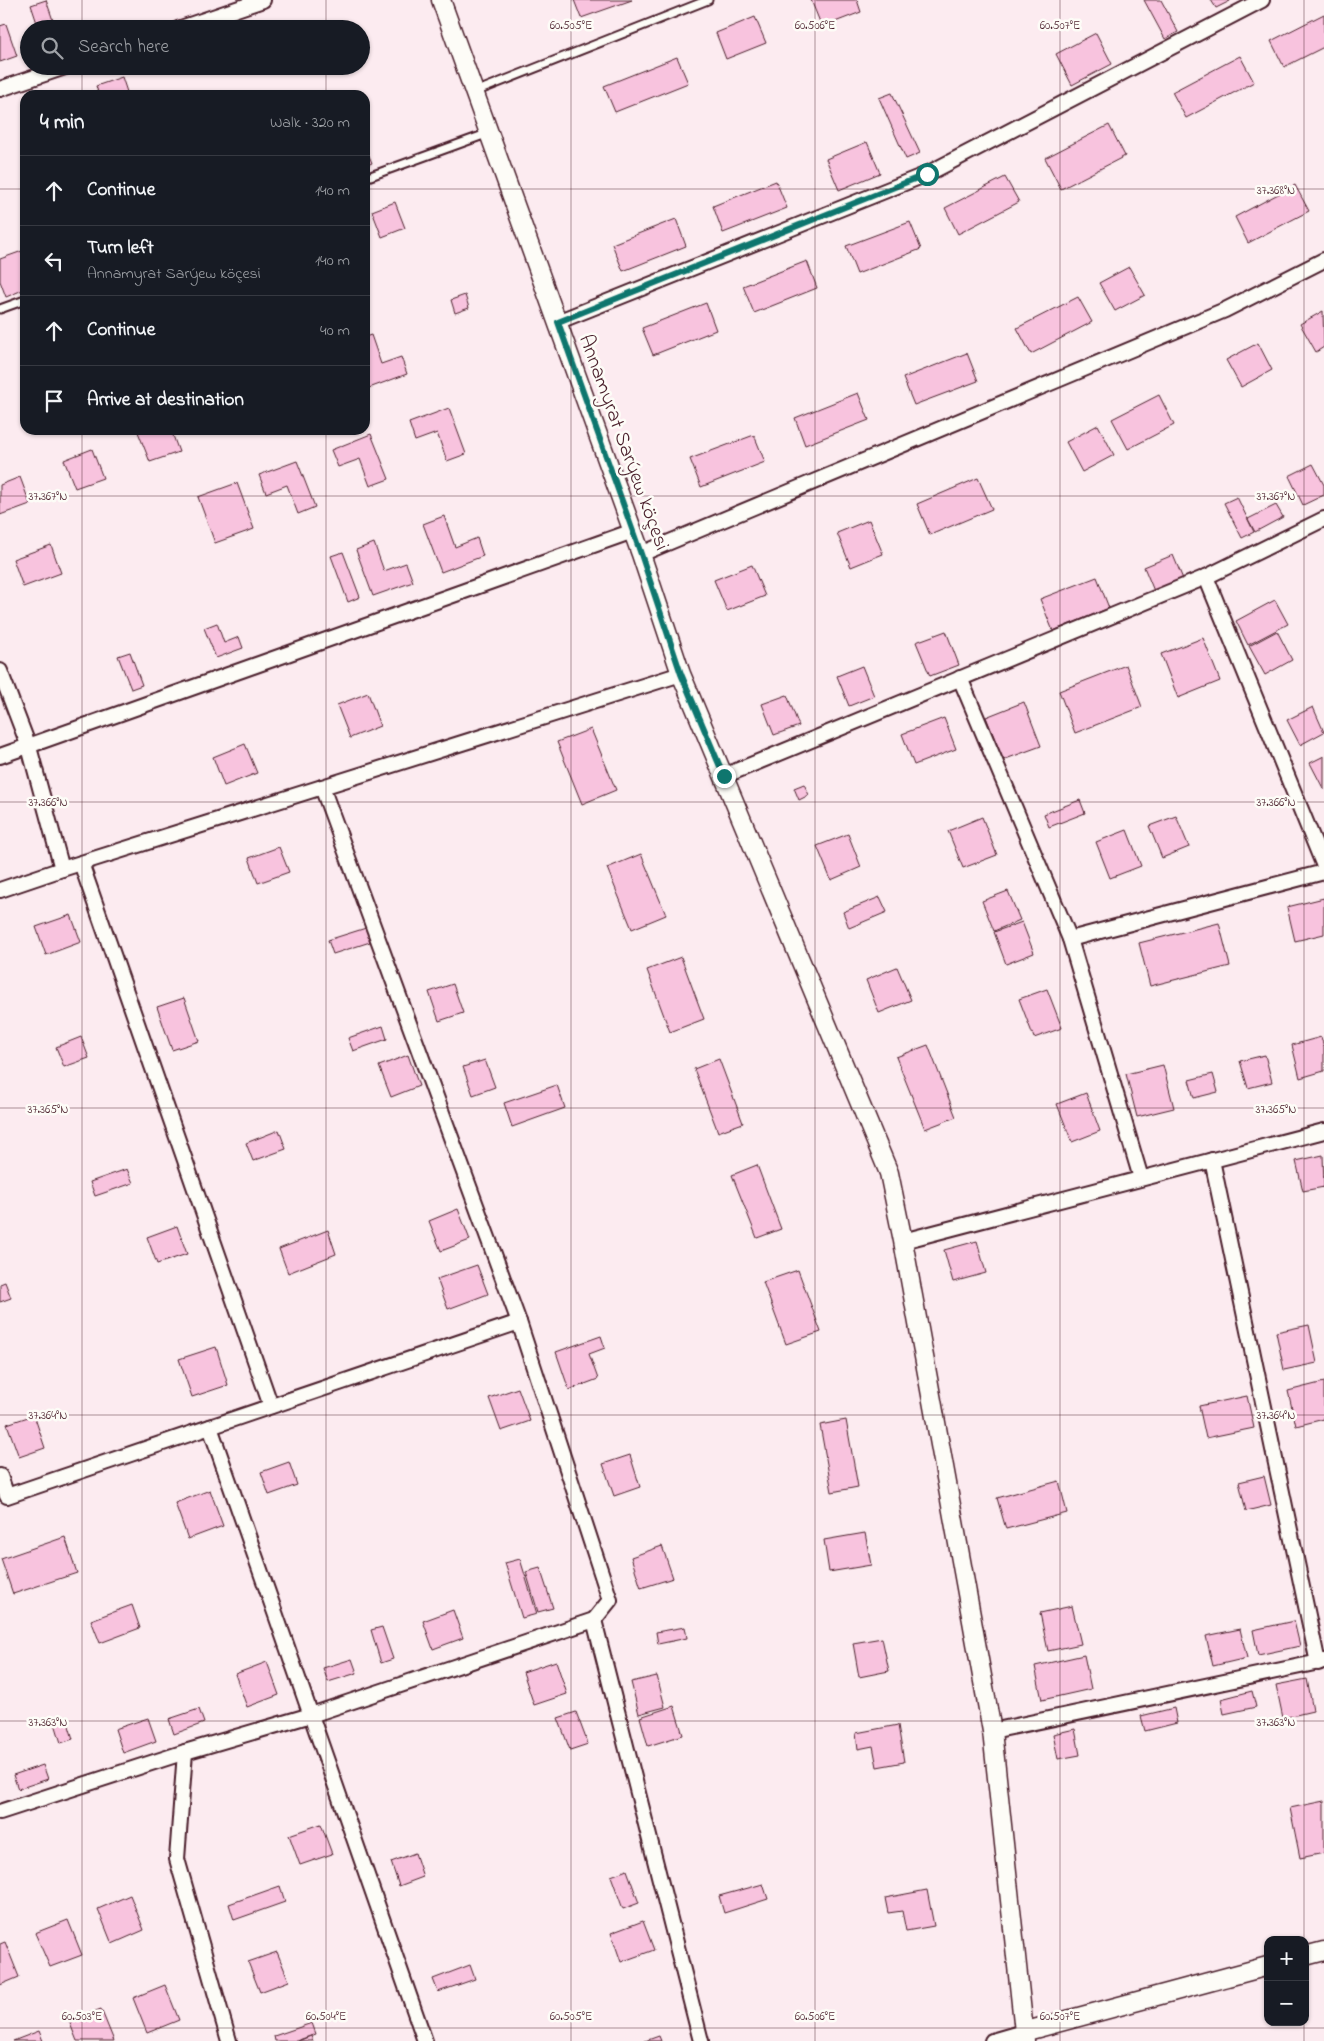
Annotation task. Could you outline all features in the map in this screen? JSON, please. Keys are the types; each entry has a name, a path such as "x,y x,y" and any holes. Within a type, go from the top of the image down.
{"street":[{"path":"204,20 263,0"},
{"name":"Annamyrat Sarýew köçesi","path":"442,0 633,531 681,674 888,1173 904,1240 992,1731 1024,2036"},
{"path":"558,322 927,174 1262,0"},
{"path":"0,89 41,75"},
{"path":"641,554 1224,310 1324,260"},
{"path":"724,776 1206,577 1324,519"},
{"path":"0,756 633,531"},
{"path":"1206,577 1324,866"},
{"path":"0,671 29,747 62,869"},
{"path":"0,890 681,674"},
{"path":"960,678 1070,939 1141,1178"},
{"path":"0,1812 185,1752 310,1715 594,1620 610,1600 519,1322 322,787"},
{"path":"81,863 271,1406"},
{"path":"1070,939 1324,872"},
{"path":"904,1240 1324,1131"},
{"path":"992,1731 1321,1662 1212,1160"},
{"path":"0,1476 7,1496 519,1322"},
{"path":"210,1427 425,2041"},
{"path":"594,1620 701,2041"},
{"path":"185,1752 177,1859 229,2041"},
{"path":"1309,1955 1324,1951"},
{"path":"992,2041 1024,2036 1264,1967"}],"lane":[{"path":"475,92 708,0"},
{"path":"370,176 489,133"},
{"path":"0,309 20,302"}],"building":[{"path":"46,0 53,20 36,20 31,5"},
{"path":"574,0 632,0 581,18"},
{"path":"811,0 857,0 861,12 822,27"},
{"path":"1144,0 1161,0 1178,32 1165,39"},
{"path":"1211,0 1230,0 1230,1 1216,8"},
{"path":"1324,14 1324,47 1284,67 1271,41"},
{"path":"755,17 766,43 726,59 716,33"},
{"path":"6,24 17,56 0,62 0,26"},
{"path":"1096,33 1112,64 1072,85 1056,54"},
{"path":"1240,56 1254,82 1186,118 1172,92"},
{"path":"677,57 688,83 615,112 604,86"},
{"path":"122,77 126,90 97,90 96,86"},
{"path":"892,93 920,153 906,159 879,98"},
{"path":"1109,125 1125,156 1061,189 1045,158"},
{"path":"867,142 880,173 839,190 826,159"},
{"path":"1005,177 1019,202 958,234 945,208"},
{"path":"776,181 787,208 723,233 713,206"},
{"path":"1295,185 1309,211 1248,243 1235,217"},
{"path":"395,202 405,228 382,237 372,211"},
{"path":"676,219 686,246 623,271 612,244"},
{"path":"910,222 921,249 857,274 846,246"},
{"path":"20,252 20,291 6,297 0,281 0,259"},
{"path":"807,261 817,288 754,313 743,286"},
{"path":"1129,267 1145,295 1115,311 1099,283"},
{"path":"465,295 469,308 455,313 451,300"},
{"path":"1078,297 1092,322 1031,354 1017,328"},
{"path":"706,303 716,330 653,355 642,328"},
{"path":"1323,311 1324,347 1316,352 1300,324"},
{"path":"370,335 381,364 401,357 407,374 370,388"},
{"path":"1258,343 1272,370 1241,387 1226,360"},
{"path":"967,353 978,381 914,405 903,378"},
{"path":"858,393 869,420 805,445 795,418"},
{"path":"1159,395 1174,425 1128,449 1112,419"},
{"path":"449,408 466,454 447,461 437,433 415,441 409,423"},
{"path":"1098,425 1114,455 1082,472 1066,442"},
{"path":"370,434 389,479 370,486 360,459 338,467 331,450"},
{"path":"139,435 173,435 179,452 150,462"},
{"path":"754,435 765,462 701,487 690,459"},
{"path":"92,449 103,478 75,488 64,460"},
{"path":"297,461 315,507 298,514 287,485 266,493 259,475"},
{"path":"1313,464 1324,485 1324,495 1303,505 1289,476"},
{"path":"20,477 30,504 0,515 0,485"},
{"path":"978,478 992,509 930,535 917,504"},
{"path":"237,483 254,529 215,543 198,497"},
{"path":"1237,497 1254,532 1242,538 1224,503"},
{"path":"1276,505 1283,517 1255,532 1248,519"},
{"path":"444,516 455,547 477,538 483,556 441,572 423,524"},
{"path":"869,520 883,554 851,567 837,533"},
{"path":"374,543 384,571 406,563 413,582 373,596 356,550"},
{"path":"51,545 61,573 23,587 13,559"},
{"path":"343,552 360,597 348,602 331,556"},
{"path":"1173,555 1183,579 1154,591 1144,567"},
{"path":"752,565 765,596 727,611 714,580"},
{"path":"1097,577 1109,608 1053,631 1040,599"},
{"path":"1275,600 1288,624 1248,645 1236,621"},
{"path":"217,623 224,643 239,637 243,648 216,658 204,628"},
{"path":"946,631 959,665 930,676 916,642"},
{"path":"1277,631 1292,660 1265,675 1249,646"},
{"path":"1203,638 1220,681 1178,698 1161,654"},
{"path":"130,652 142,685 131,689 118,656"},
{"path":"1126,665 1142,707 1075,733 1059,691"},
{"path":"862,666 874,696 849,706 837,676"},
{"path":"368,693 380,726 350,738 337,705"},
{"path":"787,695 799,726 774,735 762,704"},
{"path":"1024,702 1041,746 1003,760 986,717"},
{"path":"1313,707 1324,732 1300,745 1287,720"},
{"path":"944,718 956,749 914,765 902,734"},
{"path":"591,729 616,790 582,804 557,742"},
{"path":"245,744 257,773 224,786 213,757"},
{"path":"1324,756 1324,790 1310,763"},
{"path":"804,784 809,795 799,800 794,788"},
{"path":"1080,800 1085,813 1049,827 1044,814"},
{"path":"1176,816 1189,847 1162,858 1149,826"},
{"path":"982,817 997,855 963,868 948,831"},
{"path":"1127,830 1141,866 1110,878 1096,842"},
{"path":"848,834 861,867 831,880 817,846"},
{"path":"279,847 289,872 258,883 249,858"},
{"path":"641,854 666,915 632,929 607,868"},
{"path":"1008,891 1020,920 994,931 982,901"},
{"path":"880,897 887,912 849,928 843,912"},
{"path":"1324,898 1324,934 1295,941 1287,907"},
{"path":"71,915 81,942 46,955 36,927"},
{"path":"1022,922 1034,953 1006,964 994,932"},
{"path":"1219,923 1230,966 1150,986 1139,943"},
{"path":"366,928 370,942 333,954 328,940"},
{"path":"681,957 704,1019 670,1032 647,970"},
{"path":"897,967 911,1000 879,1013 866,980"},
{"path":"453,984 463,1013 439,1021 429,992"},
{"path":"1047,989 1062,1028 1034,1038 1019,999"},
{"path":"184,998 199,1041 172,1050 157,1007"},
{"path":"383,1026 387,1039 353,1051 348,1038"},
{"path":"81,1037 89,1058 64,1067 56,1047"},
{"path":"1321,1037 1324,1047 1324,1071 1300,1078 1292,1045"},
{"path":"928,1045 956,1117 925,1129 896,1057"},
{"path":"408,1055 419,1086 391,1097 379,1066"},
{"path":"1265,1055 1272,1082 1248,1088 1240,1061"},
{"path":"719,1059 743,1123 718,1132 694,1069"},
{"path":"485,1060 495,1087 473,1095 463,1067"},
{"path":"1163,1065 1174,1108 1137,1117 1126,1074"},
{"path":"1213,1074 1218,1092 1194,1098 1189,1080"},
{"path":"557,1085 565,1108 512,1127 504,1103"},
{"path":"1086,1093 1100,1131 1072,1142 1057,1104"},
{"path":"279,1130 286,1149 253,1161 246,1143"},
{"path":"1323,1155 1324,1187 1303,1191 1296,1161"},
{"path":"757,1165 781,1229 757,1238 732,1175"},
{"path":"127,1169 133,1183 95,1196 90,1182"},
{"path":"458,1209 470,1240 441,1251 429,1221"},
{"path":"177,1226 187,1254 157,1264 147,1237"},
{"path":"328,1230 336,1254 288,1273 279,1249"},
{"path":"977,1241 986,1273 953,1282 944,1250"},
{"path":"477,1265 488,1294 448,1309 437,1279"},
{"path":"798,1270 821,1332 786,1344 763,1282"},
{"path":"5,1282 11,1298 0,1302 0,1284"},
{"path":"1309,1325 1317,1363 1284,1370 1276,1332"},
{"path":"601,1336 605,1348 589,1354 598,1379 569,1390 556,1352"},
{"path":"216,1347 228,1385 192,1397 179,1359"},
{"path":"1324,1382 1324,1419 1296,1426 1288,1391"},
{"path":"518,1388 530,1421 501,1431 489,1398"},
{"path":"1247,1396 1254,1428 1206,1438 1199,1406"},
{"path":"34,1415 45,1448 19,1457 7,1424"},
{"path":"846,1420 858,1487 832,1492 820,1425"},
{"path":"630,1455 640,1487 614,1496 603,1464"},
{"path":"289,1462 297,1485 269,1495 261,1472"},
{"path":"1264,1476 1271,1505 1246,1511 1239,1482"},
{"path":"1059,1481 1067,1513 1006,1529 997,1498"},
{"path":"210,1490 223,1526 188,1539 175,1503"},
{"path":"865,1533 871,1565 829,1572 824,1540"},
{"path":"65,1537 77,1573 13,1594 1,1559"},
{"path":"662,1546 673,1578 641,1588 631,1557"},
{"path":"520,1559 537,1614 522,1618 505,1563"},
{"path":"540,1568 553,1608 538,1612 526,1572"},
{"path":"132,1605 140,1628 100,1643 91,1620"},
{"path":"1072,1606 1081,1644 1048,1651 1040,1613"},
{"path":"453,1610 463,1638 433,1649 423,1621"},
{"path":"1294,1621 1300,1646 1258,1655 1253,1630"},
{"path":"382,1627 393,1659 381,1663 371,1630"},
{"path":"685,1627 687,1638 658,1644 656,1632"},
{"path":"1240,1629 1247,1658 1213,1666 1206,1636"},
{"path":"882,1638 889,1671 859,1677 853,1643"},
{"path":"1084,1655 1091,1689 1042,1700 1035,1666"},
{"path":"352,1659 357,1673 328,1682 323,1668"},
{"path":"556,1661 567,1694 534,1705 523,1672"},
{"path":"267,1662 279,1695 247,1707 235,1674"},
{"path":"657,1676 665,1707 639,1714 631,1682"},
{"path":"1307,1679 1313,1711 1283,1718 1276,1685"},
{"path":"1252,1691 1256,1707 1224,1714 1221,1699"},
{"path":"674,1706 683,1735 648,1746 640,1717"},
{"path":"1174,1708 1177,1723 1145,1731 1141,1716"},
{"path":"199,1709 204,1723 174,1734 169,1719"},
{"path":"576,1712 588,1744 570,1750 558,1718"},
{"path":"66,1716 73,1739 61,1743 54,1720"},
{"path":"148,1718 156,1741 123,1753 115,1729"},
{"path":"898,1725 904,1762 877,1767 873,1746 858,1749 856,1733"},
{"path":"1075,1729 1080,1755 1058,1759 1053,1734"},
{"path":"43,1765 48,1779 18,1789 13,1775"},
{"path":"1324,1801 1324,1853 1300,1858 1290,1808"},
{"path":"321,1824 332,1854 300,1865 289,1835"},
{"path":"415,1853 423,1877 399,1886 391,1862"},
{"path":"627,1870 639,1903 623,1909 611,1876"},
{"path":"763,1884 768,1899 724,1913 719,1896"},
{"path":"280,1886 285,1902 234,1920 229,1904"},
{"path":"927,1890 934,1926 906,1931 902,1911 888,1913 885,1898"},
{"path":"130,1895 144,1930 112,1944 98,1909"},
{"path":"68,1920 82,1955 50,1967 35,1933"},
{"path":"643,1921 654,1950 621,1962 611,1933"},
{"path":"5,1942 19,1977 0,1985 0,1944"},
{"path":"277,1952 289,1981 260,1992 248,1962"},
{"path":"470,1965 475,1979 438,1992 433,1979"},
{"path":"165,1985 179,2020 147,2033 133,1998"},
{"path":"101,2009 114,2041 77,2041 69,2021"},
{"path":"312,2023 316,2034 296,2041 275,2041 274,2036"},
{"path":"39,2031 43,2041 13,2041"},
{"path":"311,2036 313,2041 298,2041"},
{"path":"659,2036 661,2041 645,2041"}],"route":[{"path":"724,776 681,674 641,554 558,322 927,174"}]}
